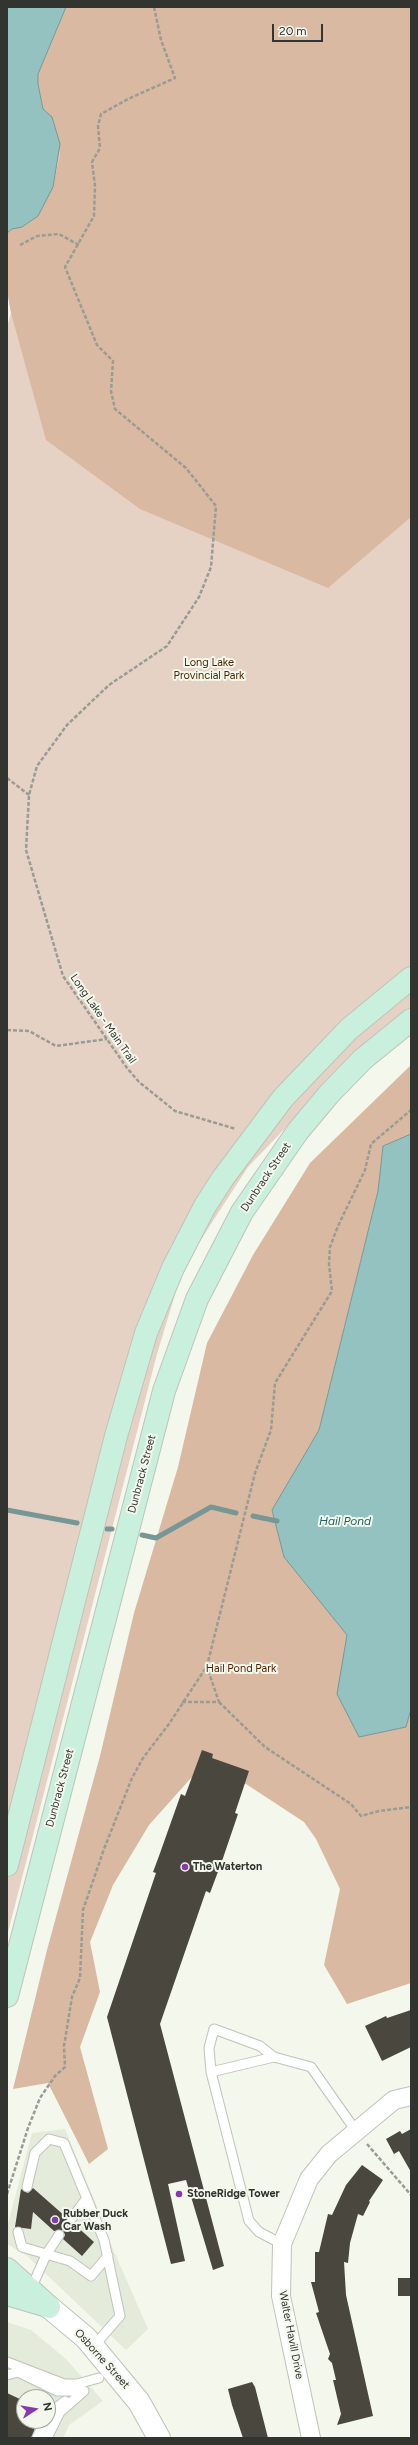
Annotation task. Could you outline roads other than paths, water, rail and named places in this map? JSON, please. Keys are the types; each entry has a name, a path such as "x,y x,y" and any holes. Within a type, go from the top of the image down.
{"main road":[{"path":"7,1865 89,1537 125,1401 146,1333 159,1300 188,1237 223,1178 254,1134 283,1098 327,1050 361,1018 411,978"},
{"name":"Dunbrack Street","path":"7,1996 164,1391 197,1299 242,1212 298,1131 329,1094 363,1059 411,1020"},
{"path":"7,2269 49,2307"},
{"path":"7,2294 49,2307"}],"street":[{"name":"Walter Havill Drive","path":"311,2438 281,2296 282,2244 309,2180 330,2154 394,2100 411,2096"},
{"name":"Osborne Street","path":"7,2285 49,2307 94,2347 138,2402 159,2438"}],"lane":[{"path":"282,2244 259,2232 249,2221 211,2072 209,2048 214,2030 260,2046 274,2057 311,2067 356,2131"},
{"path":"211,2072 274,2057"},
{"path":"27,2187 35,2153 49,2138 64,2143 88,2198 104,2240 120,2316 94,2347"},
{"path":"72,2218 88,2198"},
{"path":"18,2232 22,2246 70,2261 91,2276 108,2256"},
{"path":"31,2290 46,2254 59,2235"},
{"path":"7,2362 64,2384 77,2384 99,2378"},
{"path":"7,2375 18,2372 56,2390 84,2391"},
{"path":"56,2407 84,2391"},
{"path":"47,2438 60,2412 84,2391"}],"water":[{"path":"7,7 66,7 38,74 38,84 43,109 52,117 60,144 53,187 38,216 22,227 12,229 7,233"},
{"name":"Hail Pond","path":"411,1134 411,1709 406,1727 359,1737 337,1694 347,1635 284,1557 272,1510 319,1430 378,1191 383,1146"}],"waterway":[{"path":"142,1535 156,1538 211,1507 236,1513"},
{"path":"7,1510 77,1523"},
{"path":"253,1516 277,1521"},
{"path":"107,1529 112,1529"}],"place":[{"name":"The Waterton","path":"185,1867"},
{"name":"StoneRidge Tower","path":"179,2194"},
{"name":"Rubber Duck Car Wash","path":"55,2220"}],"park label":[{"name":"Long Lake Provincial Park","path":"209,669"},
{"name":"Hail Pond Park","path":"241,1669"}]}
